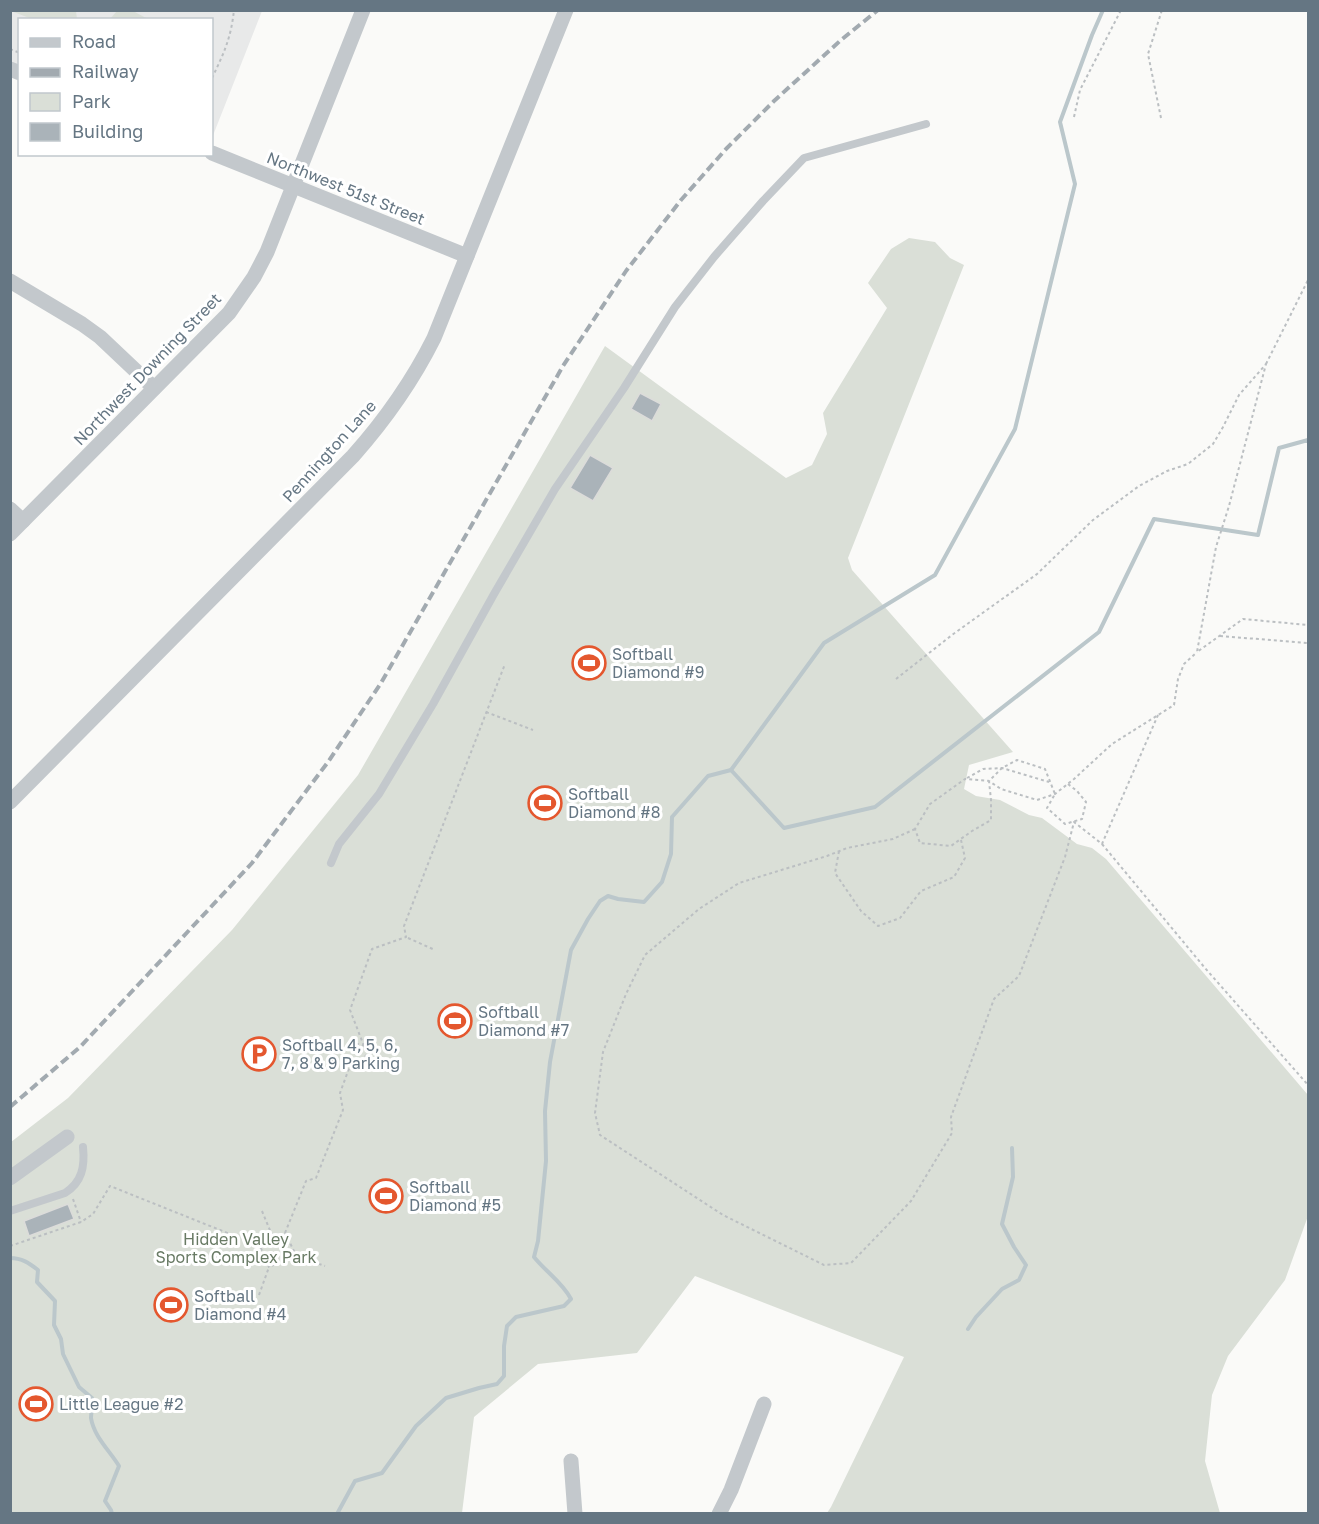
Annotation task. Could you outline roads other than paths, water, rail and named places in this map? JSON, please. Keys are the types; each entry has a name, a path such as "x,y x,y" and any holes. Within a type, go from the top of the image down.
{"street":[{"name":"Northwest Downing Street","path":"10,534 229,313 254,277 267,252 363,10"},
{"name":"Pennington Lane","path":"10,802 328,481 374,433 399,399 434,339 566,10"},
{"name":"Northwest 51st Street","path":"213,153 467,256"},
{"path":"10,281 100,337 154,388"},
{"path":"10,509 23,521"},
{"path":"10,1178 67,1137"},
{"path":"719,1514 731,1490 764,1404"},
{"path":"571,1461 575,1514"}],"lane":[{"path":"331,863 339,844 379,794 433,704 555,489 624,388 675,307 714,257 804,158 926,124"},
{"path":"10,1211 65,1193 72,1188 79,1179 84,1166 83,1147"}],"waterway":[{"path":"731,770 824,643 935,575 1015,429 1075,184 1060,122 1103,10"},
{"path":"337,1514 355,1481 382,1473 416,1426 446,1398 497,1384 504,1376 507,1326 516,1317 564,1306 571,1299 563,1287 534,1257 538,1241 546,1161 545,1111 550,1062 571,950 600,901 608,896 644,902 662,882 671,854 672,817 708,776 731,770 784,828 875,807 1099,632 1154,519 1258,535 1279,448 1308,441"},
{"path":"968,1329 1002,1289 1019,1280 1026,1265 1002,1224 1013,1177 1012,1148"},
{"path":"10,1258 25,1261 38,1270 37,1282 55,1301 54,1325 61,1339 63,1354 79,1387 92,1398 93,1425 99,1438 119,1466 105,1501 112,1514"}],"railway":[{"path":"10,1107 80,1047 252,863 328,762 381,683 563,366 626,271 681,200 726,149 774,101 878,10"}],"place":[{"name":"Softball Diamond #9","path":"589,663"},
{"name":"Softball Diamond #8","path":"545,803"},
{"name":"Softball Diamond #7","path":"455,1021"},
{"name":"Softball 4, 5, 6, 7, 8 & 9 Parking","path":"259,1054"},
{"name":"Softball Diamond #5","path":"386,1196"},
{"name":"Softball Diamond #4","path":"171,1305"},
{"name":"Little League #2","path":"36,1404"}],"park label":[{"name":"Hidden Valley Sports Complex Park","path":"236,1248"}]}
